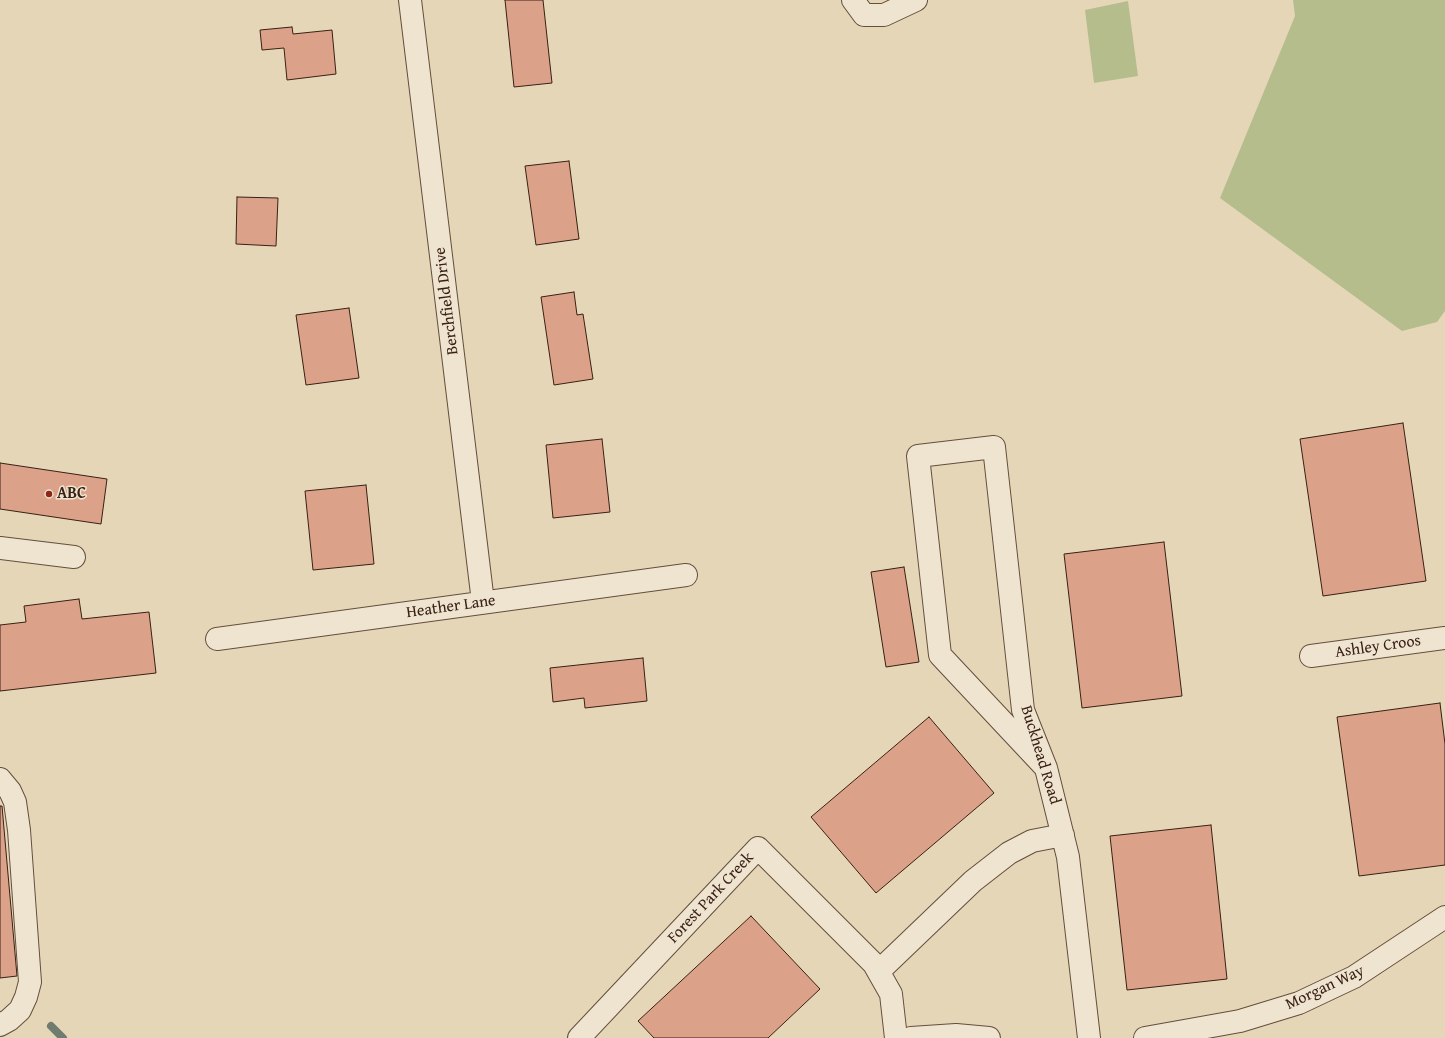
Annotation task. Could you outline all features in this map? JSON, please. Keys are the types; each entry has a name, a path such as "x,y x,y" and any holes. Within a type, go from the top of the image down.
{"street":[{"name":"Berchfield Drive","path":"410,0 483,602"},
{"path":"852,0 864,15 884,15 916,0"},
{"name":"Buckhead Road","path":"1046,768 940,655 918,456 994,447 1024,710 1046,768 1068,857 1089,1038"},
{"path":"0,548 74,557"},
{"name":"Heather Lane","path":"217,639 686,575"},
{"name":"Ashley Croos","path":"1311,656 1445,638"},
{"path":"0,779 10,791 15,802 19,830 30,982 26,997 20,1010 9,1020 0,1025"},
{"path":"879,972 973,881 1009,853 1032,841 1063,835"},
{"name":"Forest Park Creek","path":"579,1038 758,848 874,964 891,994 896,1038"},
{"name":"Morgan Way","path":"1145,1038 1171,1035 1240,1021 1299,1004 1354,977 1445,917"},
{"path":"911,1038 956,1035 989,1038"}],"green space":[{"path":"1293,0 1445,0 1445,311 1437,322 1402,331 1220,198 1295,16"},
{"path":"1128,1 1138,76 1094,83 1085,10"}],"building":[{"path":"505,0 543,0 552,83 514,87"},
{"path":"292,27 293,34 332,30 336,74 287,80 284,48 262,50 260,30"},
{"path":"569,161 579,239 536,245 525,166"},
{"path":"237,197 278,198 276,246 236,244"},
{"path":"574,292 577,315 583,314 593,379 554,385 541,297"},
{"path":"349,308 359,378 306,385 296,315"},
{"path":"1403,423 1426,581 1323,596 1300,439"},
{"path":"602,439 610,512 553,518 546,445"},
{"path":"0,463 107,479 101,524 0,509"},
{"path":"366,485 374,564 313,570 305,491"},
{"path":"1164,542 1182,696 1082,708 1064,554"},
{"path":"904,567 919,662 886,667 871,572"},
{"path":"79,599 82,619 149,612 156,673 0,691 0,625 26,622 24,606"},
{"path":"643,658 647,701 585,708 584,698 553,702 550,668"},
{"path":"1440,703 1445,744 1445,865 1359,876 1337,717"},
{"path":"929,717 994,793 876,893 811,817"},
{"path":"0,806 2,806 17,976 0,978"},
{"path":"1211,825 1227,979 1127,990 1110,836"},
{"path":"751,916 820,989 768,1038 654,1038 638,1021"}],"waterway":[{"path":"51,1026 63,1038"}],"place":[{"name":"ABC","path":"49,494"}]}
